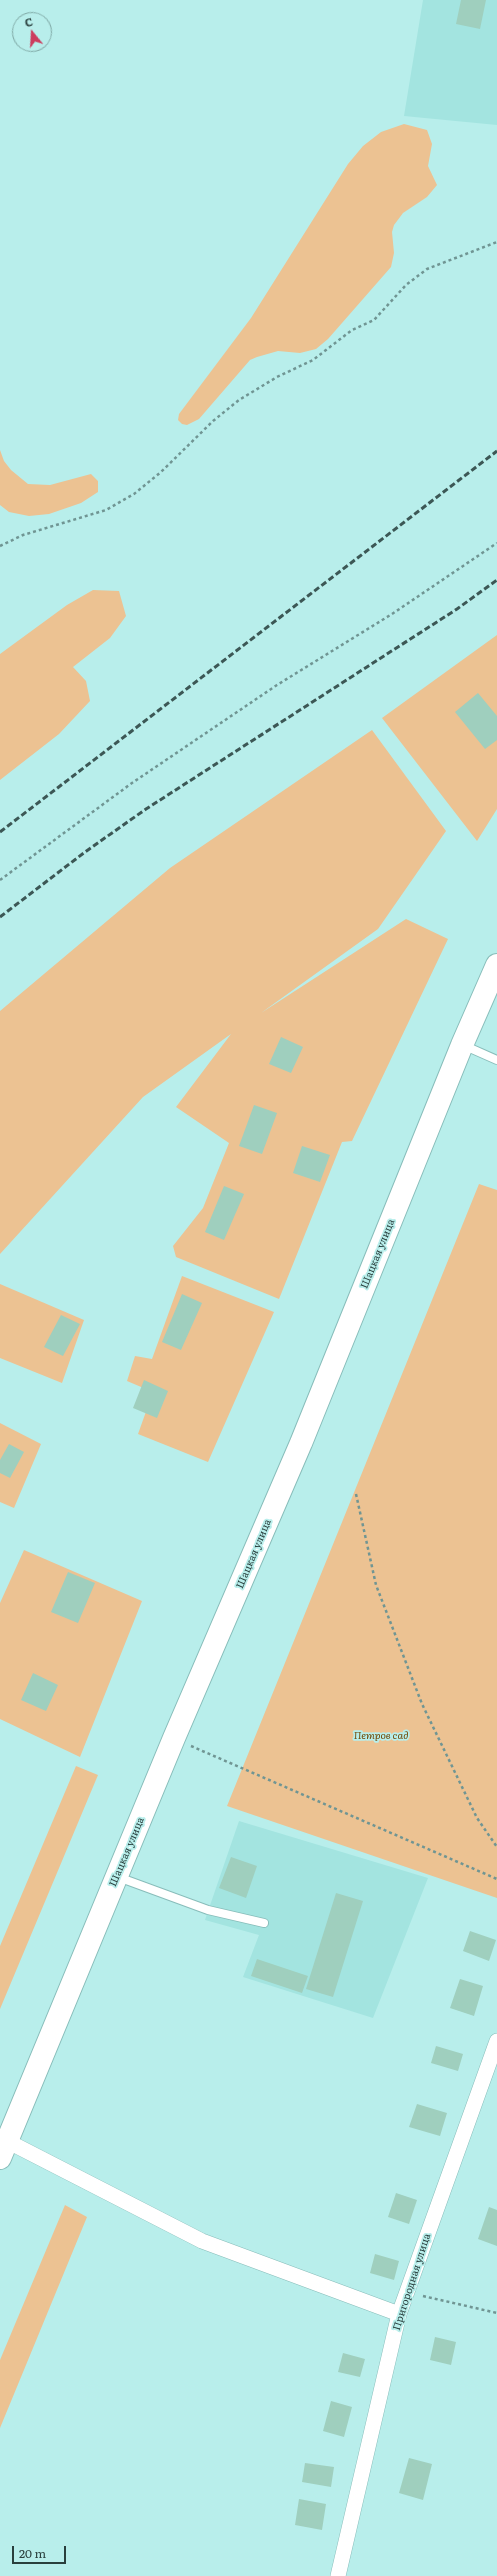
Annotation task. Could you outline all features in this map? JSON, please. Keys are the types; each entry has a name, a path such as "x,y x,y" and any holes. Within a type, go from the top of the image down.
{"main road":[{"name":"Шацкая улица","path":"4,2150 174,1738 301,1443 462,1045 497,965"}],"street":[{"name":"Пригородная улица","path":"338,2576 399,2314 497,2041"},
{"path":"4,2150 202,2241 399,2314"}],"lane":[{"path":"462,1045 497,1060"},
{"path":"117,1877 208,1910 264,1923"}],"path":[{"path":"0,546 23,535 106,510 134,494 161,472 213,421 239,400 277,376 313,360 352,330 374,320 406,285 427,269 497,242"},
{"path":"0,880 132,782 277,685 392,614 497,543"},
{"path":"356,1494 376,1585 422,1704 477,1818 497,1848"},
{"path":"174,1738 497,1879"},
{"path":"407,2292 497,2313"}],"shaded area":[{"path":"423,0 497,0 497,125 404,116"},
{"path":"239,1821 428,1878 373,2018 243,1977 259,1935 205,1920"}],"green space":[{"path":"404,124 427,130 432,144 428,166 437,185 427,197 403,213 394,225 392,232 394,253 391,267 328,339 316,349 300,353 278,351 250,360 199,419 187,425 182,424 178,420 179,414 251,318 348,164 363,146 381,132"},
{"path":"0,450 4,461 11,470 28,484 50,485 91,474 98,481 98,492 81,503 49,514 29,516 9,512 0,505"},
{"path":"93,590 119,591 126,616 110,638 73,667 86,681 90,701 59,734 0,780 0,654 67,605"},
{"path":"497,635 497,809 477,841 382,718"},
{"path":"372,730 446,831 378,929 261,1013 406,919 448,939 352,1141 342,1142 279,1299 176,1257 173,1246 203,1208 229,1143 176,1107 231,1034 143,1097 0,1254 0,1011 170,868"},
{"name":"Петров сад","path":"479,1184 497,1190 497,1898 227,1806"},
{"path":"182,1276 274,1312 208,1462 138,1434 153,1392 127,1381 135,1356 152,1359"},
{"path":"0,1284 84,1320 62,1383 0,1358"},
{"path":"0,1423 41,1444 14,1508 0,1502"},
{"path":"24,1550 142,1601 80,1757 0,1719 0,1603"},
{"path":"76,1766 98,1775 0,2009 0,1946"},
{"path":"65,2205 87,2217 0,2428 0,2360"}],"building":[{"path":"461,0 486,0 480,29 456,24"},
{"path":"478,693 497,716 497,740 485,749 455,712"},
{"path":"281,1037 303,1047 291,1073 269,1064"},
{"path":"254,1105 277,1113 262,1154 239,1146"},
{"path":"302,1146 330,1155 320,1182 293,1173"},
{"path":"224,1186 244,1194 224,1240 205,1232"},
{"path":"182,1294 202,1303 181,1350 162,1342"},
{"path":"61,1315 80,1324 63,1356 44,1347"},
{"path":"144,1380 168,1391 157,1418 133,1408"},
{"path":"9,1444 24,1452 10,1478 0,1473 0,1460"},
{"path":"68,1572 95,1583 78,1623 51,1612"},
{"path":"33,1673 58,1685 46,1711 21,1700"},
{"path":"231,1857 257,1866 246,1898 219,1888"},
{"path":"336,1893 363,1901 333,1997 306,1989"},
{"path":"470,1931 496,1940 489,1961 463,1951"},
{"path":"257,1959 308,1976 302,1993 251,1976"},
{"path":"460,1979 483,1986 474,2016 450,2008"},
{"path":"436,2046 463,2054 458,2071 431,2063"},
{"path":"417,2104 447,2113 440,2136 409,2127"},
{"path":"396,2193 417,2200 409,2224 388,2217"},
{"path":"489,2207 497,2210 497,2246 478,2239"},
{"path":"375,2254 399,2261 394,2280 370,2273"},
{"path":"435,2337 456,2342 451,2365 430,2360"},
{"path":"343,2353 365,2359 360,2377 338,2372"},
{"path":"331,2401 352,2407 344,2437 323,2431"},
{"path":"409,2458 432,2464 423,2500 399,2493"},
{"path":"305,2463 334,2467 331,2487 302,2482"},
{"path":"299,2499 326,2504 322,2530 295,2525"}],"railway":[{"path":"0,832 497,451"},
{"path":"0,917 85,852 146,809 457,609 497,580"}]}
